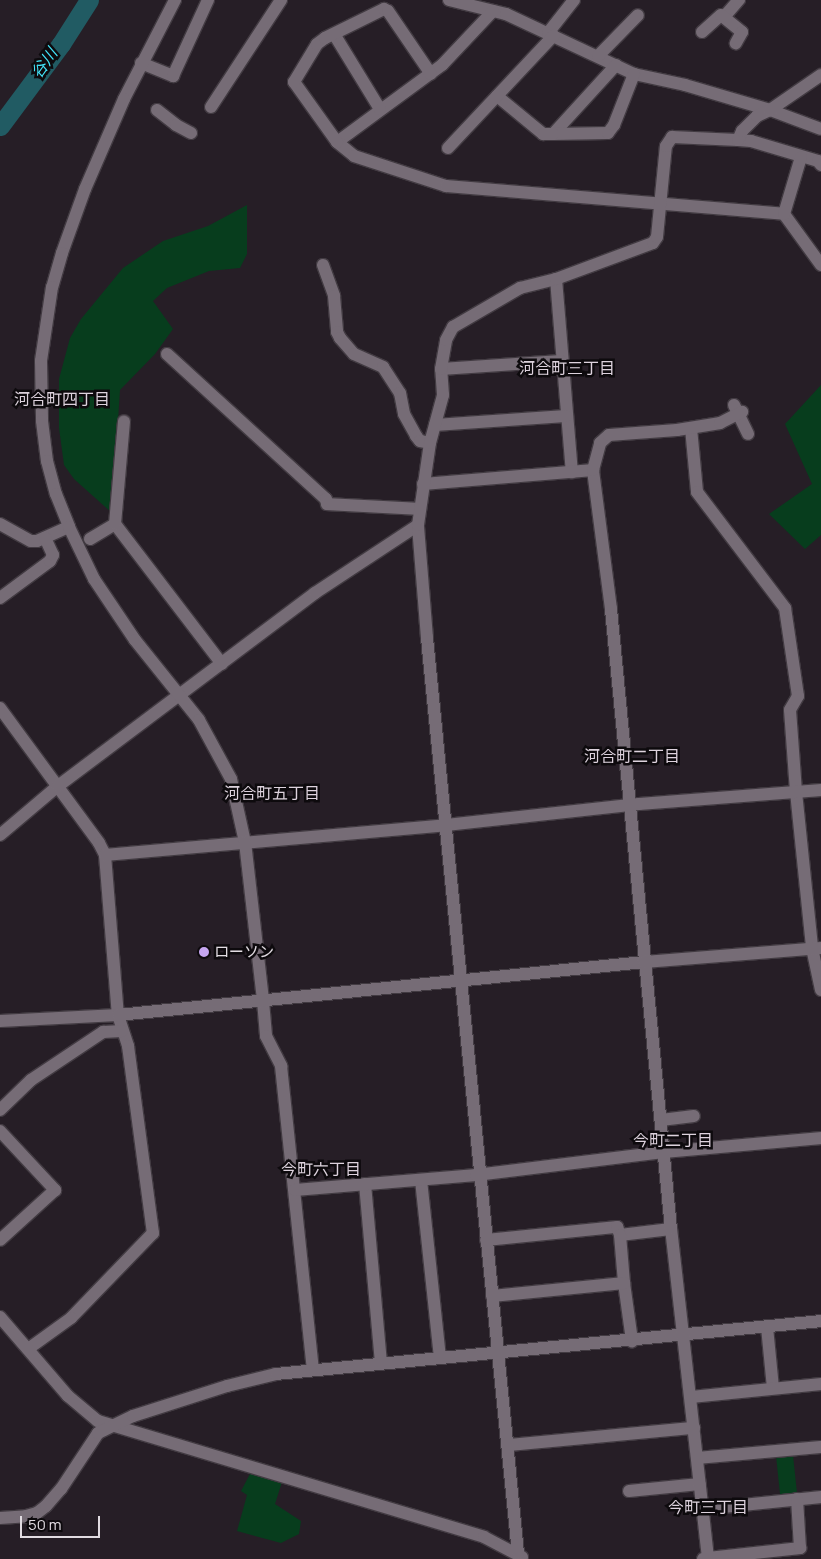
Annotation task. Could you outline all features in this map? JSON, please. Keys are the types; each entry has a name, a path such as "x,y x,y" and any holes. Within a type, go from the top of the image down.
{"street":[{"path":"175,0 141,63 85,188 52,287 45,325 40,389 46,451 56,494 69,527 94,579 112,608 199,720 231,780 245,842 266,1036 281,1066 313,1368"},
{"path":"141,63 172,76 208,0"},
{"path":"211,108 281,0"},
{"path":"449,0 464,2 493,11 550,34 634,74 685,85 770,110 821,129"},
{"path":"448,148 497,96 550,34 574,0"},
{"path":"724,17 739,0"},
{"path":"431,74 388,11 384,9 317,44 294,82 337,142 354,156 446,186 784,214 821,265"},
{"path":"337,142 380,108 442,65 493,11"},
{"path":"598,56 638,14"},
{"path":"702,32 721,15 742,32 736,43"},
{"path":"334,34 380,108"},
{"path":"553,134 616,65"},
{"path":"497,96 543,134 608,133 614,125 634,74"},
{"path":"738,140 742,131 757,116 770,110 821,76"},
{"path":"157,110 176,125 191,133"},
{"path":"521,1556 486,1240 418,525 430,443 443,395 441,369 448,333 453,327 520,288 556,279 653,243 657,238 666,146 672,138 751,141 818,161 821,165"},
{"path":"784,214 801,157"},
{"path":"323,265 334,296 337,332 340,338 354,354 383,367 400,393 404,414 416,436 420,441 430,443"},
{"path":"556,279 561,361 572,472"},
{"path":"167,354 326,499 327,504 420,509"},
{"path":"441,369 561,361"},
{"path":"708,1559 671,1229 602,526 593,470 600,443 609,435 691,428 720,423 738,410 748,434"},
{"path":"435,425 566,416"},
{"path":"124,421 115,524 222,664"},
{"path":"691,428 698,492 786,608 798,696 790,710 796,792 821,990"},
{"path":"423,484 593,470"},
{"path":"0,524 31,541 37,541 69,527"},
{"path":"90,540 115,524"},
{"path":"0,835 58,786 315,593 418,525"},
{"path":"0,598 50,561 53,555 45,538"},
{"path":"0,708 99,843 105,855 118,1015 128,1046 153,1233 71,1318 28,1349"},
{"path":"105,855 821,790"},
{"path":"0,1021 118,1015 644,962 817,948"},
{"path":"0,1110 31,1080 103,1032 122,1031"},
{"path":"661,1120 694,1116"},
{"path":"0,1131 56,1190 0,1240"},
{"path":"295,1190 421,1180 664,1152 821,1138"},
{"path":"421,1180 440,1358"},
{"path":"365,1184 381,1362"},
{"path":"486,1240 617,1227 620,1235 632,1341"},
{"path":"620,1235 671,1229"},
{"path":"492,1296 624,1283"},
{"path":"0,1317 68,1396 98,1421 484,1537 521,1556"},
{"path":"0,1518 32,1514 46,1506 61,1488 98,1433 133,1416 227,1386 276,1374 313,1368 632,1341 821,1322"},
{"path":"768,1327 773,1388"},
{"path":"691,1396 821,1384"},
{"path":"509,1445 694,1428"},
{"path":"697,1458 821,1447"},
{"path":"629,1491 700,1484"},
{"path":"703,1509 821,1497"},
{"path":"703,1559 800,1548 797,1499"}],"green space":[{"path":"247,205 247,254 240,268 209,271 167,288 153,301 173,329 155,354 120,390 112,513 74,479 64,465 59,428 59,379 70,338 81,319 123,268 163,241 208,226"},
{"path":"821,385 821,535 805,549 769,514 812,484 785,424"},
{"path":"793,1455 797,1494 780,1496 776,1457"},
{"path":"251,1472 282,1482 275,1504 301,1521 299,1534 281,1543 237,1531 247,1495 241,1491"}],"waterway":[{"name":"谷川","path":"0,126 61,44 89,0"}],"place":[{"name":"ローソン","path":"204,952"}],"district":[{"name":"河合町三丁目","path":"567,368"},
{"name":"河合町四丁目","path":"62,399"},
{"name":"河合町二丁目","path":"632,756"},
{"name":"河合町五丁目","path":"272,793"},
{"name":"今町二丁目","path":"673,1140"},
{"name":"今町六丁目","path":"321,1169"},
{"name":"今町三丁目","path":"708,1507"}]}
